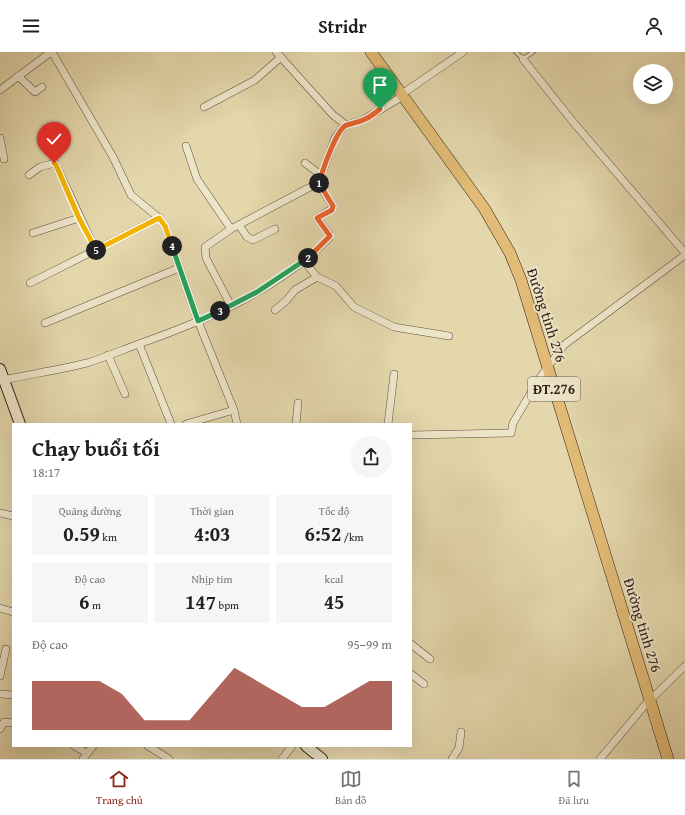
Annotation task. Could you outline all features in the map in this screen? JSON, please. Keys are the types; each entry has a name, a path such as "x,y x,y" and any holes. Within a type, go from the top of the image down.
{"main road":[{"name":"Đường tỉnh 276","path":"371,52 460,174 501,237 521,280 668,759"},
{"path":"0,369 3,383 20,423"},
{"path":"307,747 322,759"}],"street":[{"path":"0,90 51,52 113,158 131,195 159,218 165,226 198,321 234,410 237,423"},
{"path":"204,107 255,80 279,55 333,114 346,125 352,125 364,120 463,52"},
{"path":"412,435 511,433 513,423 548,367 569,341 685,254 574,123 523,59"},
{"path":"18,76 35,92 42,87"},
{"path":"231,306 209,264 204,250 205,247 231,229 318,184 335,138 346,125"},
{"path":"0,138 4,159"},
{"path":"186,146 197,179 231,229"},
{"path":"30,175 40,167 55,163 79,218 96,251"},
{"path":"305,163 321,175"},
{"path":"3,383 54,371 139,344 198,321 257,292 304,261 330,237 317,218 332,210 333,206 318,184"},
{"path":"33,233 79,218"},
{"path":"30,283 159,218"},
{"path":"239,225 247,237 253,240 275,229"},
{"path":"304,261 317,277 336,286 354,307 394,328 449,336"},
{"path":"45,323 179,268"},
{"path":"275,310 286,301 295,290 317,277"},
{"path":"139,344 170,423"},
{"path":"108,355 125,394"},
{"path":"388,423 394,374"},
{"path":"296,423 298,403"},
{"path":"189,423 234,410"},
{"path":"0,513 12,516"},
{"path":"0,608 12,612"},
{"path":"412,645 430,659"},
{"path":"0,676 6,649"},
{"path":"600,759 650,701 685,666"},
{"path":"412,675 424,684"},
{"path":"0,694 12,695"},
{"path":"0,729 4,722 12,724"},
{"path":"452,759 459,748 461,732"},
{"path":"75,747 85,756 92,747"},
{"path":"150,747 169,759"},
{"path":"282,759 291,747"}],"lane":[{"path":"516,52 523,59 533,52"}],"route":[{"path":"54,163 96,251 159,218 163,222 198,321 244,300 276,280 304,261 329,238 329,234 317,218 332,210 333,206 318,184 335,138 344,126 352,125 364,120 380,109"}]}
